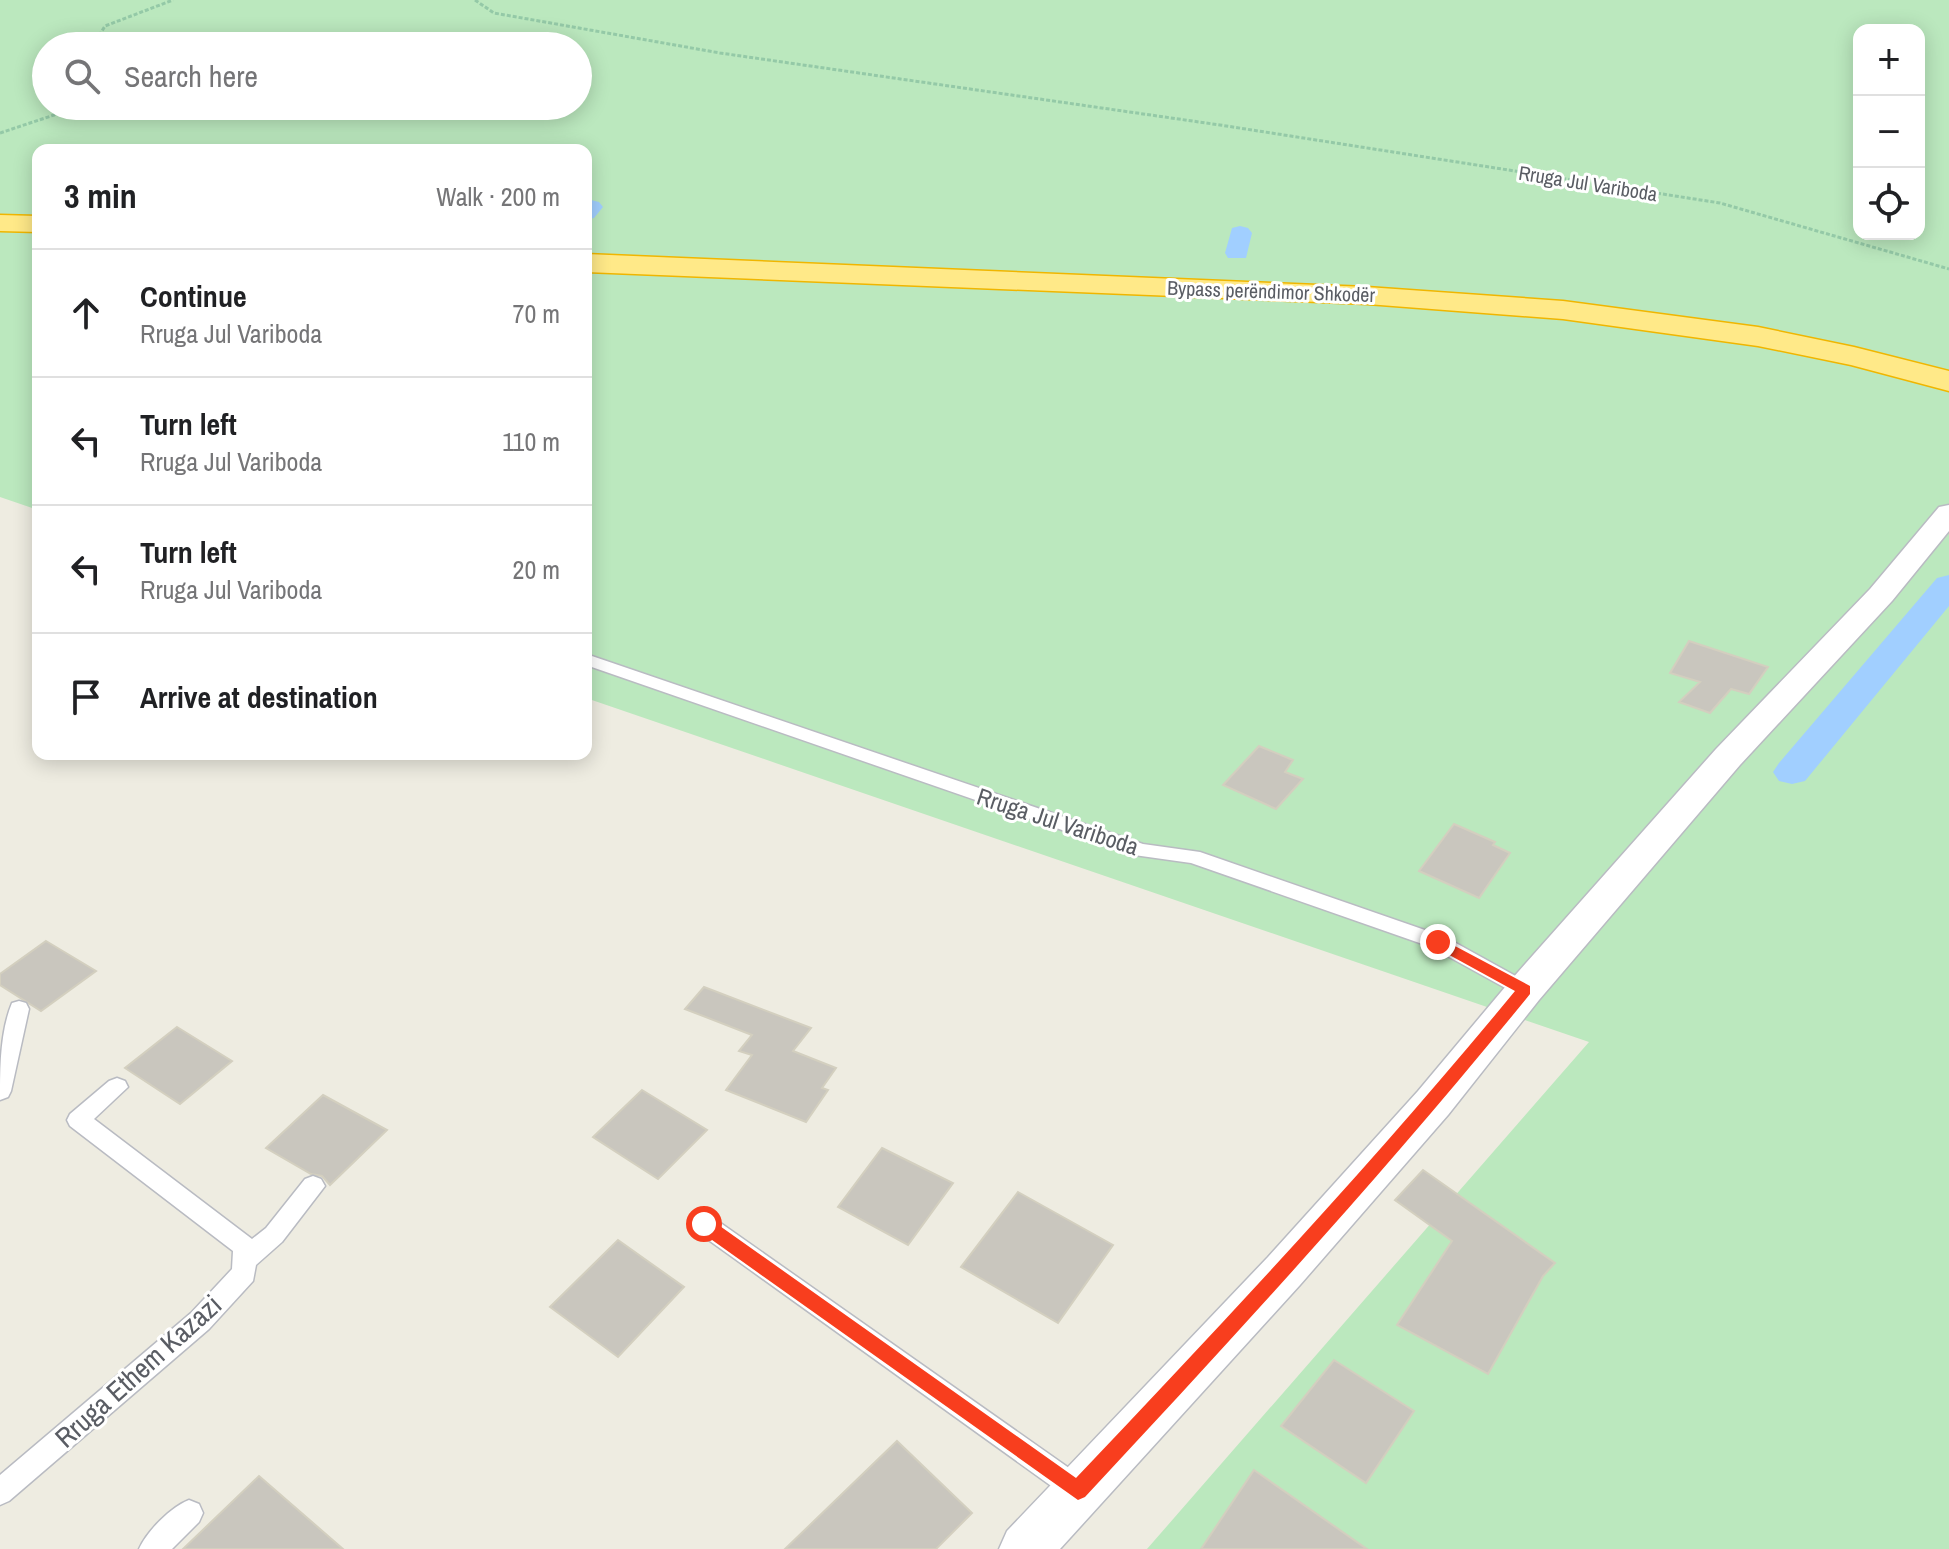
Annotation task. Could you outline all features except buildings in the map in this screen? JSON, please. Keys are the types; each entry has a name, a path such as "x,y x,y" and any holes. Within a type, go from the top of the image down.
{"highway":[{"path":"0,223 32,224"},
{"path":"0,237 32,238"},
{"name":"Bypass perëndimor Shkodër","path":"592,248 1437,282 1590,295 1706,311 1949,361"},
{"name":"Bypass perëndimor Shkodër","path":"592,263 1322,292 1583,311 1779,341 1949,381"}],"street":[{"path":"1025,1549 1284,1271 1433,1103 1525,990 1728,757 1881,595 1949,513"}],"lane":[{"name":"Rruga Jul Variboda","path":"592,661 1141,850 1193,857 1438,942 1525,990"},
{"path":"0,1091 19,1009"},
{"path":"117,1087 78,1120 245,1247 245,1260"},
{"name":"Rruga Ethem Kazazi","path":"0,1492 200,1321 244,1273 245,1260 274,1235 313,1186"},
{"path":"704,1224 1078,1490"},
{"path":"153,1549 189,1513"}],"path":[{"path":"101,32 105,26 115,21 173,0"},
{"name":"Rruga Jul Variboda","path":"475,0 494,13 720,53 1220,125 1720,203 1949,269"},
{"path":"0,133 39,120"}],"green space":[{"path":"0,0 1949,0 1949,1549 1147,1549 1589,1042 592,700 592,144 32,144 32,508 0,497"}],"waterway":[{"path":"1237,253 1240,233"},
{"path":"1222,313 1222,326"},
{"path":"1792,772 1949,585"}],"route":[{"path":"704,1224 1078,1490 1284,1271 1433,1103 1525,990 1438,942"}]}
